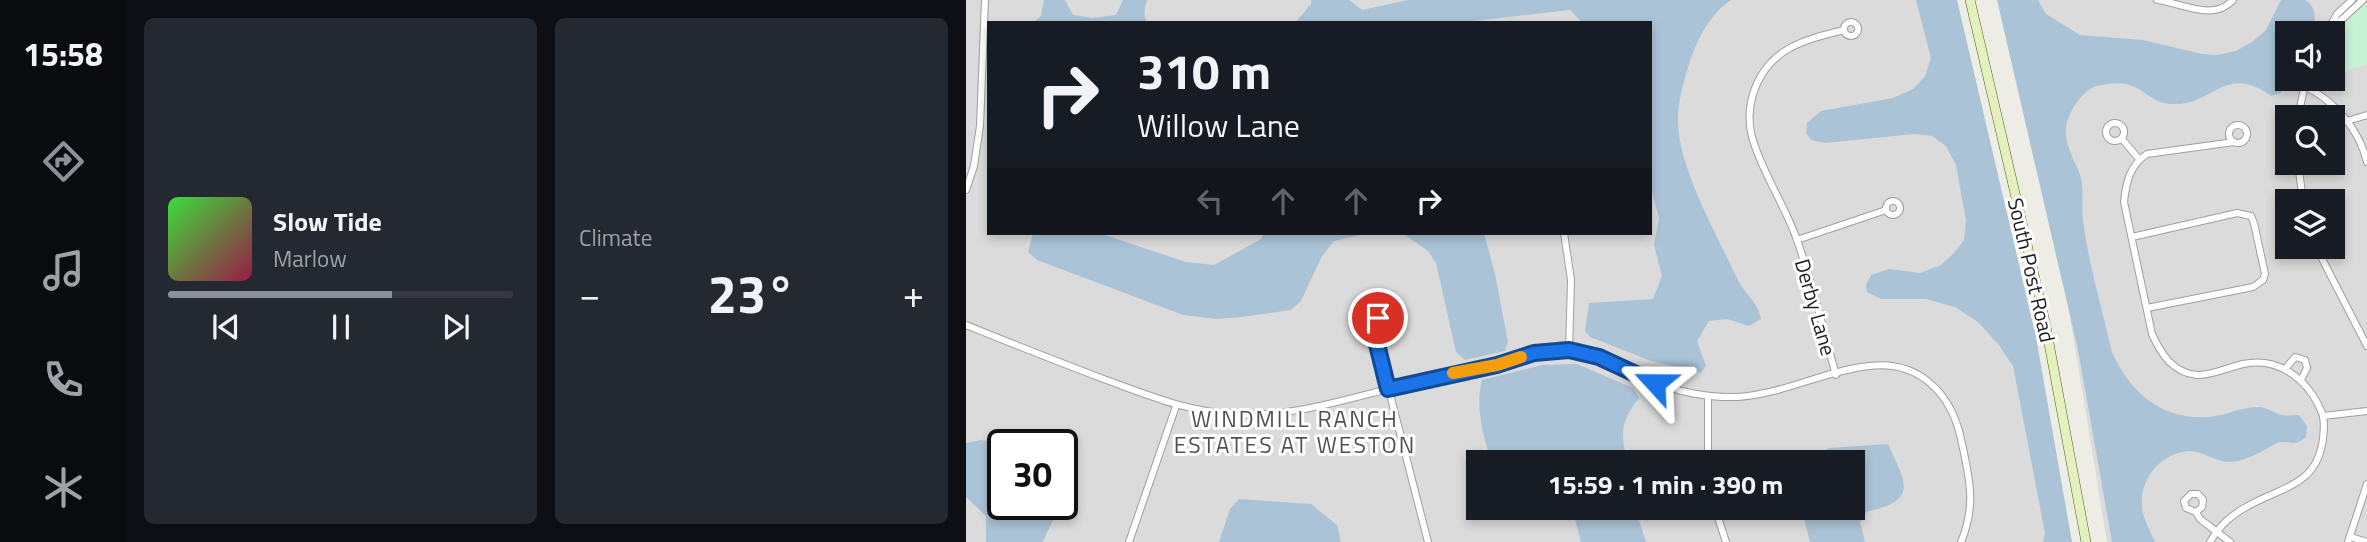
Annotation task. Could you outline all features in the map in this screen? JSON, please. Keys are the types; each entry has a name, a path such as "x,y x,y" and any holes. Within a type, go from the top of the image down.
{"street":[{"path":"966,190 974,166 980,127 985,0"},
{"name":"South Post Road","path":"1970,0 2045,323 2086,542"},
{"path":"2157,0 2208,12 2227,7 2233,0"},
{"path":"2333,21 2352,0"},
{"path":"2340,21 2364,0"},
{"name":"Derby Lane","path":"1836,374 1797,240 1752,136 1749,117 1758,79 1780,54 1800,42 1844,30"},
{"path":"2315,91 2347,121 2367,158"},
{"path":"2347,121 2367,115"},
{"path":"980,127 987,129"},
{"path":"2122,139 2139,159"},
{"path":"2210,542 2232,516 2250,505 2289,489 2309,472 2322,445 2323,416 2301,380 2285,369 2250,363 2199,375 2180,370 2161,354 2152,334 2124,202 2126,180 2139,159 2147,153 2234,142"},
{"name":"Derby Lane","path":"1797,240 1886,210"},
{"path":"2132,237 2244,213 2251,216 2254,223 2265,274 2263,280 2253,287 2147,308"},
{"path":"1564,235 1571,280 1569,350"},
{"path":"2322,259 2367,346"},
{"path":"966,325 1176,406 1235,414 1297,411 1497,365 1534,353 1569,350 1599,357 1655,383 1708,396 1737,397 1770,393 1870,366 1893,367 1911,372 1932,384 1948,401 1957,423 1971,490 1969,524 1961,542"},
{"path":"1373,328 1428,542"},
{"path":"2285,369 2295,357 2305,360 2307,368 2301,380"},
{"path":"1708,396 1708,450"},
{"path":"1129,542 1176,406"},
{"path":"2323,416 2367,411"},
{"path":"2367,484 2349,539 2367,542"},
{"path":"2196,512 2200,519 2230,542"},
{"path":"1719,520 1726,542"}],"shaded area":[{"name":"WINDMILL RANCH ESTATES AT WESTON","path":"966,0 1941,0 2059,542 966,542"},
{"path":"2018,0 2367,0 2367,542 2107,542"}],"green space":[{"path":"2367,3 2367,65 2345,72 2345,23"}],"water":[{"path":"1044,0 1065,0 1073,15 1093,18 1116,15 1123,0 1147,0 1147,21 1035,21 1041,16"},
{"path":"1311,0 1349,0 1362,10 1408,0 1731,0 1711,19 1697,44 1681,92 1678,124 1680,142 1692,182 1737,278 1757,307 1761,319 1749,326 1727,319 1709,321 1697,341 1706,366 1701,373 1651,361 1590,337 1585,331 1589,303 1653,299 1662,276 1654,245 1659,218 1652,192 1652,21 1581,21 1570,10 1473,21 1297,21 1311,4"},
{"path":"1916,0 1957,0 2036,337 2072,542 2043,542 2045,533 2013,366 1998,344 1978,322 1955,307 1926,299 1881,299 1867,292 1866,285 1871,275 1889,269 1920,273 1941,265 1964,240 1966,221 1956,165 1946,146 1932,136 1914,134 1825,143 1811,140 1806,133 1807,123 1821,111 1893,98 1913,89 1925,76 1931,58"},
{"path":"1997,0 2038,0 2046,14 2080,35 2143,40 2217,55 2236,51 2266,30 2281,0 2305,0 2314,11 2314,21 2275,21 2275,91 2282,91 2281,93 2271,96 2242,83 2230,84 2198,99 2171,104 2154,99 2129,85 2107,84 2094,87 2083,95 2069,116 2066,134 2081,178 2083,221 2112,352 2128,380 2150,401 2176,414 2208,417 2260,407 2282,415 2299,415 2307,426 2306,437 2294,443 2279,442 2256,455 2230,462 2189,451 2169,457 2154,469 2144,487 2142,497 2144,516 2155,542 2112,542 2078,350"},
{"path":"1032,235 1105,235 1186,262 1214,265 1261,239 1263,235 1360,235 1334,241 1322,256 1301,301 1291,310 1217,319 1183,315 1037,260 1028,252"},
{"path":"1405,235 1485,235 1508,342 1505,351 1465,360 1456,352 1436,263 1428,251"},
{"path":"1577,364 1633,388 1639,398 1628,414 1623,428 1625,450 1488,450 1479,400 1482,380 1542,365"},
{"path":"987,441 987,520 1053,520 1043,542 986,542 986,516 966,497 966,443"},
{"path":"1888,444 1903,480 1901,496 1894,502 1865,514 1865,450 1826,450"},
{"path":"1239,499 1311,504 1337,525 1341,542 1219,542 1230,509"},
{"path":"1575,520 1639,520 1646,542 1581,542"},
{"path":"1804,520 1861,520 1865,542 1810,542"}],"slow traffic":[{"path":"1453,373 1473,371 1521,357"}],"district":[{"name":"WINDMILL RANCH ESTATES AT WESTON","path":"1295,431"}],"route":[{"path":"1378,318 1377,326 1373,328 1388,389 1452,373 1473,371 1534,353 1569,350 1599,357 1655,383"}]}
